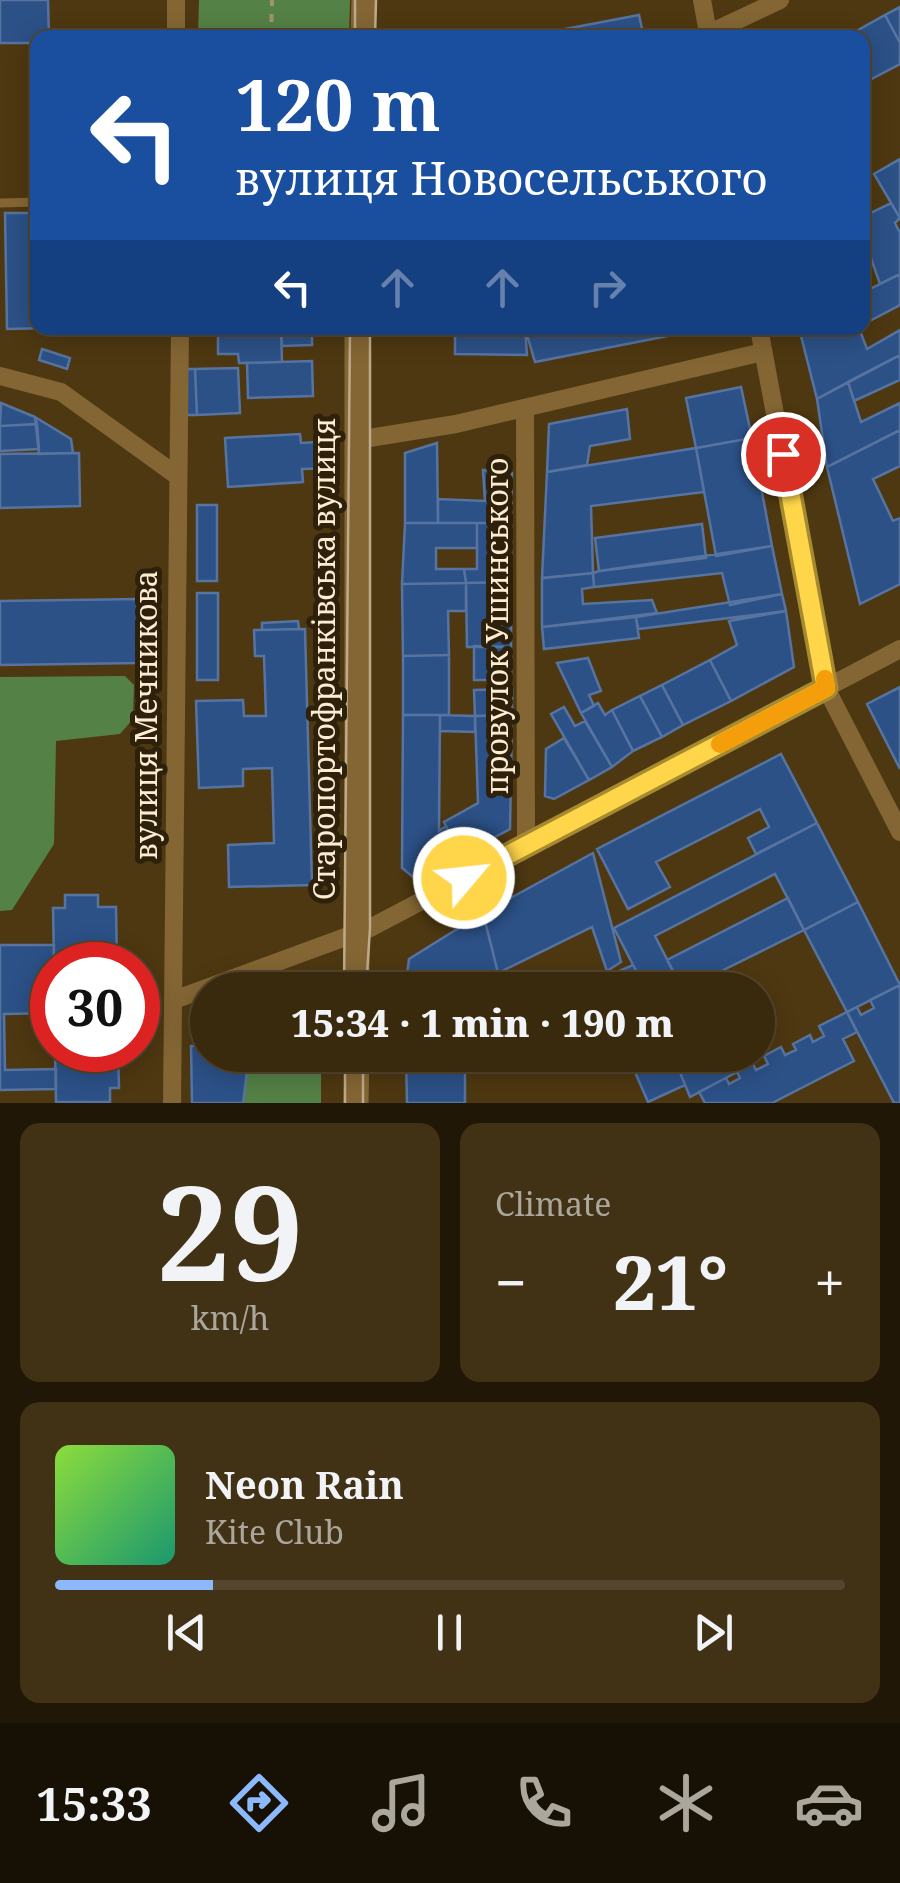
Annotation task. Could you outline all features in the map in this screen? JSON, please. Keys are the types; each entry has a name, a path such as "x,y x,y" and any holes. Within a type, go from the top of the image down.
{"main road":[{"path":"363,30 364,0"},
{"name":"Старопортофранківська вулиця","path":"357,335 358,972"},
{"path":"356,1103 357,1072"}],"street":[{"path":"176,0 176,30"},
{"path":"702,0 707,30"},
{"path":"720,30 780,0"},
{"name":"вулиця Мечникова","path":"172,1103 180,335"},
{"path":"760,335 826,688 900,832"},
{"path":"357,440 525,408 763,352"},
{"path":"0,376 60,392 176,475"},
{"name":"провулок Ушинського","path":"525,408 526,844"},
{"path":"174,1000 358,932 900,649"}],"lane":[{"path":"0,203 30,202"}],"path":[{"path":"271,30 272,0"}],"green space":[{"path":"199,0 350,0 349,30 198,30"},
{"path":"125,676 134,685 133,719 120,734 56,741 54,844 12,910 0,911 0,677"},
{"path":"247,1072 321,1072 321,1103 242,1103"}],"building":[{"path":"0,0 48,0 49,30 30,30 30,43 0,43"},
{"path":"900,7 900,43 885,15"},
{"path":"639,15 642,30 565,30"},
{"path":"885,15 900,43 900,64 870,80 870,30 858,30"},
{"path":"900,159 900,218 874,174"},
{"path":"891,203 900,218 895,223 900,233 900,274 880,284 870,256 870,213"},
{"path":"5,213 30,213 30,328 7,329"},
{"path":"900,274 900,305 870,321 870,289"},
{"path":"900,330 900,355 817,399 801,335 862,335 867,349"},
{"path":"218,335 281,335 282,362 239,363 238,354 218,354"},
{"path":"281,335 312,335 312,345 282,346"},
{"path":"455,335 526,335 527,355 455,354"},
{"path":"527,335 673,335 535,362"},
{"path":"42,349 70,358 67,369 39,360"},
{"path":"900,355 900,380 854,401 848,382"},
{"path":"312,361 313,396 248,398 247,363"},
{"path":"238,368 240,413 197,415 195,369"},
{"path":"184,369 195,369 197,415 185,415"},
{"path":"848,382 861,422 900,403 900,430 827,467 817,399"},
{"path":"741,387 752,438 696,448 686,398"},
{"path":"1,403 35,417 37,424 0,426"},
{"path":"627,409 630,439 590,446 587,465 547,472 549,424"},
{"path":"35,417 71,439 73,453 39,454"},
{"path":"37,424 39,449 0,451 0,426"},
{"path":"900,430 900,466 873,479 893,521 900,518 900,584 860,604 827,467"},
{"path":"300,434 301,443 335,441 336,468 302,469 303,482 228,487 225,438"},
{"path":"752,438 772,546 716,556 696,448"},
{"path":"437,443 438,523 405,523 405,453"},
{"path":"696,448 704,492 591,506 593,573 542,578 547,472"},
{"path":"79,453 80,506 0,508 0,454"},
{"path":"483,470 512,473 511,523 438,523 438,499 485,501"},
{"path":"197,505 217,505 217,581 197,581"},
{"path":"405,523 477,523 477,548 436,548 436,569 464,569 466,583 402,584"},
{"path":"477,523 511,523 511,582 466,583 464,569 477,569"},
{"path":"702,524 706,558 599,571 595,538"},
{"path":"772,546 782,594 730,605 722,573 594,587 593,573 599,571"},
{"path":"593,573 594,587 582,589 583,604 652,600 657,613 542,627 542,578"},
{"path":"511,582 511,647 467,647 466,583"},
{"path":"466,583 466,611 448,611 449,655 403,656 402,584"},
{"path":"197,593 218,593 218,680 197,680"},
{"path":"782,594 786,611 638,629 636,617"},
{"path":"138,599 139,663 0,665 0,601"},
{"path":"786,611 794,667 731,701 710,660 737,645 729,621"},
{"path":"636,617 639,638 544,649 542,627"},
{"path":"298,621 299,629 262,630 262,623"},
{"path":"305,629 312,885 229,887 228,845 274,843 272,768 243,769 243,786 199,788 196,701 243,700 244,716 266,716 264,656 255,656 254,630"},
{"path":"474,646 511,647 511,680 474,680"},
{"path":"449,655 449,715 403,715 403,656"},
{"path":"588,658 601,691 589,695 594,706 581,713 557,663"},
{"path":"710,660 731,701 683,725 662,685"},
{"path":"662,685 683,725 662,737 640,696"},
{"path":"900,687 900,769 867,704"},
{"path":"512,689 512,715 475,716 474,690"},
{"path":"640,696 662,737 633,751 612,710"},
{"path":"598,703 605,715 612,710 633,751 612,767 581,713"},
{"path":"564,707 575,726 585,721 612,767 589,780 551,714"},
{"path":"403,715 440,715 439,831 446,826 461,855 413,877 402,868"},
{"path":"440,715 475,716 475,732 440,731"},
{"path":"512,715 510,829 461,855 444,822 478,803 475,716"},
{"path":"564,738 589,780 554,799 545,796 546,749"},
{"path":"781,754 817,823 756,854 748,838 769,827 760,809 656,862 670,887 628,909 597,849"},
{"path":"817,823 858,902 804,930 775,874 655,936 674,972 637,972 614,928"},
{"path":"593,853 621,962 607,971 592,927 498,972 483,913"},
{"path":"65,895 98,895 98,907 116,907 117,942 54,942 53,908 65,908"},
{"path":"788,898 804,930 719,972 673,972 667,960"},
{"path":"858,902 900,985 847,1012 804,930"},
{"path":"483,913 498,972 407,972 409,959"},
{"path":"0,945 30,945 30,1013 4,1014 5,1070 56,1072 56,1089 0,1090"},
{"path":"633,965 637,972 617,972"},
{"path":"900,985 900,1103 894,1103 847,1012 857,1007 861,1015 874,1008 870,1000"},
{"path":"847,1012 857,1032 843,1039 854,1061 772,1103 705,1103 699,1092 726,1078 729,1084 740,1078 737,1072 775,1072 775,1050 781,1047 785,1055 796,1050 793,1044 810,1035 813,1042 824,1036 819,1026"},
{"path":"55,1072 119,1072 119,1088 110,1088 110,1102 56,1102"},
{"path":"191,1072 247,1072 243,1103 192,1103"},
{"path":"406,1072 465,1072 465,1103 407,1103"},
{"path":"635,1072 680,1072 685,1085 648,1102"},
{"path":"680,1072 737,1072 690,1097"}],"tram line":[{"path":"355,0 355,30"},
{"path":"375,30 376,0"},
{"path":"344,972 350,335"},
{"path":"367,972 370,335"},
{"path":"345,1072 345,1103"},
{"path":"363,1072 363,1103"}],"slow traffic":[{"path":"720,744 826,688 825,679"}],"route":[{"path":"464,878 826,688 783,454"}]}
